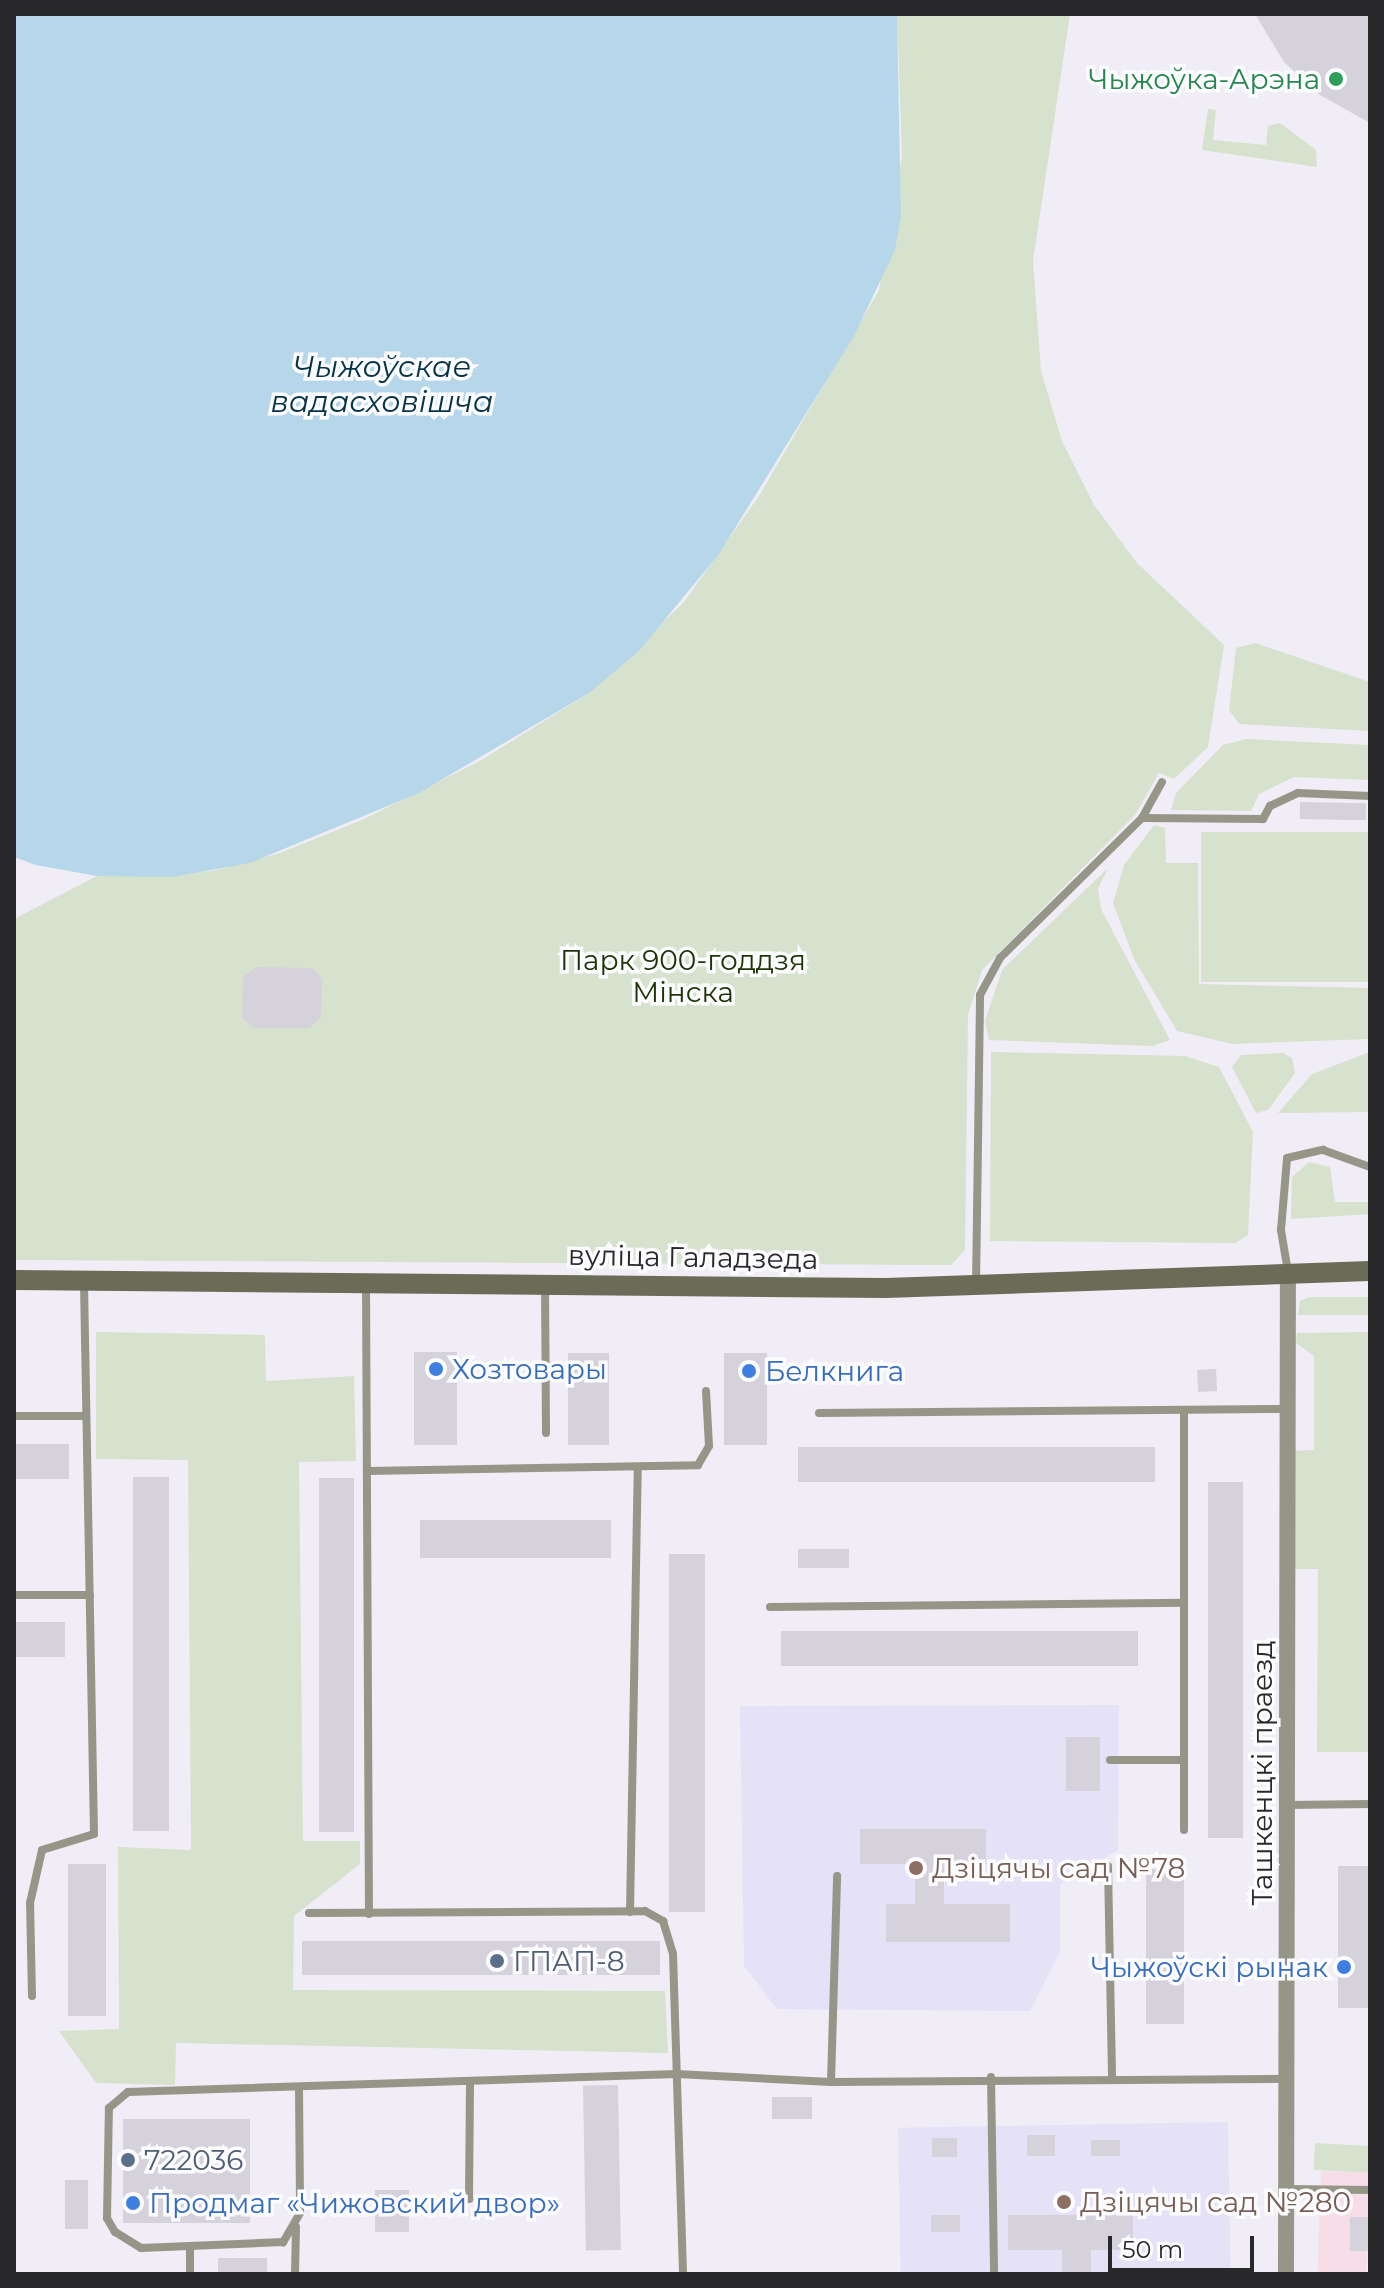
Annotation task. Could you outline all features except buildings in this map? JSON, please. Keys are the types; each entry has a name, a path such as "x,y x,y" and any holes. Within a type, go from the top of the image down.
{"street":[{"name":"вуліца Галадзеда","path":"14,1280 976,1287 1370,1271"},
{"name":"Ташкенцкі праезд","path":"1286,2274 1289,2079 1285,1409 1288,1272"}],"lane":[{"path":"976,1287 980,995 1000,958 1142,818 1162,782"},
{"path":"1142,818 1263,819 1270,806 1298,793 1370,796"},
{"path":"1288,1272 1281,1230 1287,1158 1323,1150 1370,1167"},
{"path":"32,1996 30,1903 42,1850 94,1834 84,1281"},
{"path":"366,1282 369,1914"},
{"path":"545,1283 546,1433"},
{"path":"367,1471 638,1469 698,1465 709,1446 706,1391"},
{"path":"819,1413 1285,1409"},
{"path":"1184,1411 1184,1830"},
{"path":"14,1416 86,1416"},
{"path":"630,1912 638,1469"},
{"path":"14,1595 90,1595"},
{"path":"770,1607 1184,1603"},
{"path":"1110,1760 1184,1760"},
{"path":"1288,1805 1370,1804"},
{"path":"1108,1866 1112,2079"},
{"path":"831,2082 837,1876"},
{"path":"309,1913 630,1912 663,1921 673,1954 683,2274"},
{"path":"296,2226 283,2242 266,2246 141,2248 115,2232 107,2218 109,2108 128,2092 299,2089 677,2074 831,2082 991,2077 1289,2079"},
{"path":"991,2077 994,2273"},
{"path":"435,2206 469,2199 470,2081"},
{"path":"295,2274 299,2089"},
{"path":"1288,2189 1370,2190"},
{"path":"190,2247 190,2274"}],"shaded area":[{"name":"Дзіцячы сад №78","path":"1119,1705 1118,1850 1060,1885 1060,1952 1030,2011 777,2009 744,1966 740,1706"},
{"name":"Дзіцячы сад №280","path":"1228,2122 1231,2274 901,2274 898,2128"},
{"path":"1321,2171 1370,2173 1366,2274 1317,2274"}],"green space":[{"name":"Парк 900-годдзя Мінска","path":"897,14 1070,14 1033,261 1041,371 1062,441 1094,505 1137,563 1224,645 1208,747 1174,779 1159,773 1135,815 982,970 968,1015 965,1250 951,1265 14,1260 14,919 97,876 212,871 280,853 362,820 480,761 589,693 684,602 759,496 879,290 902,156"},
{"path":"1208,109 1216,110 1213,140 1266,145 1268,126 1280,123 1316,150 1317,167 1202,150"},
{"path":"1255,643 1370,682 1370,731 1239,724 1229,710 1236,648"},
{"path":"1246,739 1370,745 1370,780 1294,777 1259,794 1251,811 1171,810 1176,793 1223,745"},
{"path":"1154,825 1165,828 1166,863 1198,863 1199,984 1370,988 1370,1039 1232,1044 1177,1031 1134,959 1113,903 1124,865"},
{"path":"1201,832 1370,832 1370,982 1201,982"},
{"path":"1108,868 1098,889 1101,909 1170,1040 1152,1046 989,1040 985,1021 1002,970"},
{"path":"991,1052 1185,1056 1219,1067 1253,1132 1248,1235 1235,1243 990,1241"},
{"path":"1370,1052 1370,1112 1278,1113 1312,1074"},
{"path":"1283,1053 1292,1058 1295,1073 1268,1110 1256,1113 1232,1067 1241,1055"},
{"path":"1309,1162 1330,1167 1335,1202 1370,1202 1370,1214 1291,1219 1292,1177"},
{"path":"1309,1297 1370,1297 1370,1315 1298,1315 1300,1301"},
{"path":"96,1332 265,1335 266,1381 354,1376 356,1461 299,1462 303,1841 360,1841 360,1864 294,1916 293,1990 665,1991 668,2053 176,2043 175,2085 96,2083 59,2031 119,2029 118,1847 191,1850 188,1460 96,1459"},
{"path":"1370,1332 1370,1752 1317,1752 1318,1569 1295,1569 1293,1451 1314,1450 1314,1356 1296,1343 1297,1333"},
{"path":"1315,2143 1370,2146 1369,2173 1314,2170"}],"water":[{"name":"Чыжоўскае вадасховішча","path":"14,14 897,14 901,217 895,250 854,336 719,554 639,651 589,693 419,793 250,863 172,877 97,876 36,865 14,857"}],"place":[{"name":"Чыжоўка-Арэна","path":"1336,79"},
{"name":"Хозтовары","path":"436,1369"},
{"name":"Белкнига","path":"749,1371"},
{"name":"Дзіцячы сад №78","path":"916,1868"},
{"name":"ГПАП-8","path":"497,1961"},
{"name":"Чыжоўскі рынак","path":"1344,1967"},
{"name":"722036","path":"128,2160"},
{"name":"Дзіцячы сад №280","path":"1064,2202"},
{"name":"Продмаг «Чижовский двор»","path":"133,2203"}]}
